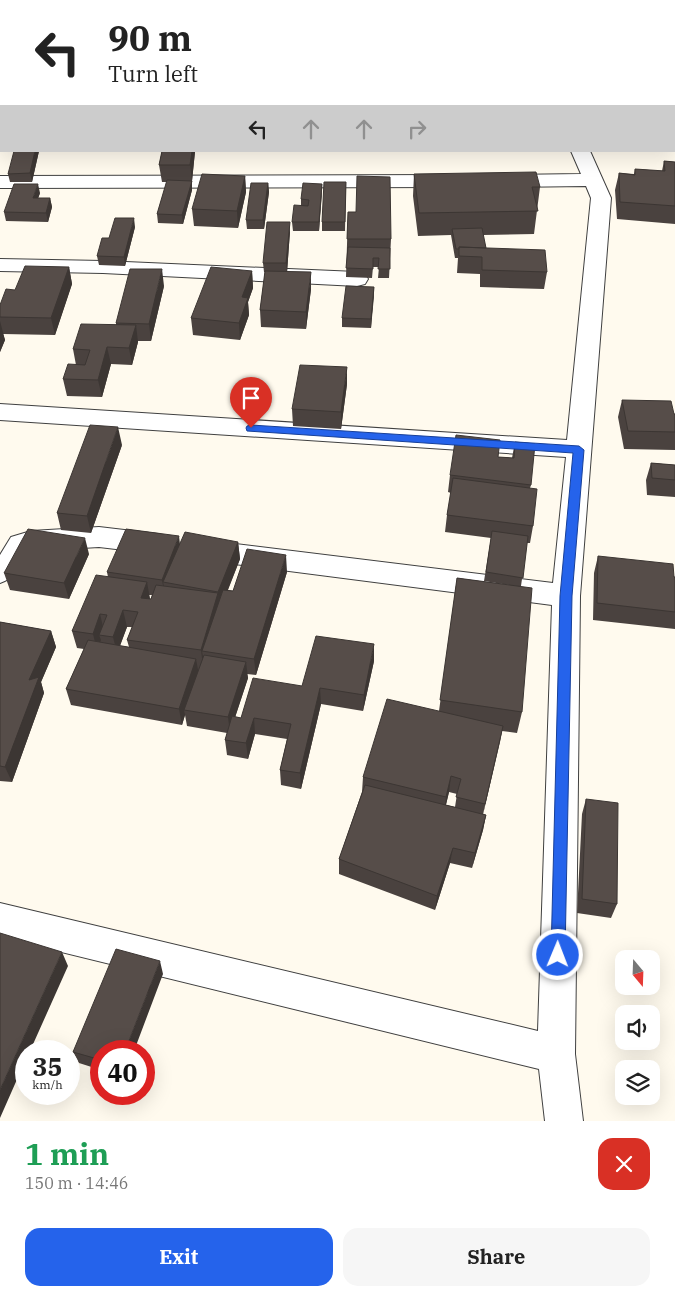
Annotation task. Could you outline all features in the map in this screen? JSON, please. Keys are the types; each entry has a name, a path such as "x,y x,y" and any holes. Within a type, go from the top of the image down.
{"street":[{"path":"564,1121 556,1054 566,596 601,198 580,152"},
{"path":"0,182 202,183 593,180"},
{"path":"0,265 112,267 356,279"},
{"path":"0,412 579,450"},
{"path":"0,572 8,565 21,544 31,541 99,537 566,596"},
{"path":"0,920 556,1054"}],"building":[{"path":"14,152 35,152 30,173 8,174"},
{"path":"162,152 192,152 190,165 159,165"},
{"path":"664,161 675,162 675,206 620,202 619,173 635,175 635,169 665,171"},
{"path":"536,172 540,187 532,187 538,211 419,213 414,174"},
{"path":"202,174 245,176 237,211 192,209"},
{"path":"357,176 390,177 391,239 347,239 348,212 356,212"},
{"path":"167,180 192,181 182,215 157,214"},
{"path":"324,182 346,182 345,222 322,222"},
{"path":"251,183 268,183 263,220 246,220"},
{"path":"303,183 322,184 319,222 292,222 294,205 308,206 309,200 301,199"},
{"path":"14,184 38,184 33,198 50,198 46,213 4,212"},
{"path":"115,218 134,218 124,257 97,256 102,238 109,238"},
{"path":"267,222 290,222 286,263 263,263"},
{"path":"482,228 486,248 459,247 459,249 456,249 452,229"},
{"path":"348,247 390,248 390,269 378,269 379,258 373,258 373,269 346,268"},
{"path":"459,247 545,250 547,272 482,270 482,257 459,256"},
{"path":"25,266 69,267 51,318 0,317 0,305 6,289 15,290"},
{"path":"211,267 252,271 242,297 248,298 239,323 191,318"},
{"path":"130,269 162,269 149,324 116,323"},
{"path":"265,271 311,272 306,312 260,310"},
{"path":"346,286 374,287 371,319 342,318"},
{"path":"81,324 136,325 129,348 107,347 98,380 63,379 68,364 85,365 90,350 73,349"},
{"path":"300,365 347,367 341,412 292,409"},
{"path":"622,400 671,401 675,414 675,432 628,431"},
{"path":"90,425 118,427 87,516 57,513"},
{"path":"456,435 500,440 498,457 514,458 515,442 535,444 531,485 450,475"},
{"path":"651,463 675,465 675,480 652,478"},
{"path":"453,478 537,489 533,526 447,515"},
{"path":"28,529 85,538 64,583 4,573"},
{"path":"126,529 179,536 162,580 107,572"},
{"path":"492,531 528,536 523,578 486,572"},
{"path":"185,532 238,542 218,592 163,582"},
{"path":"247,549 286,555 254,659 202,651 223,590 233,591"},
{"path":"598,556 673,564 675,612 597,603"},
{"path":"96,575 147,582 141,598 151,599 156,585 218,593 201,650 127,640 138,612 123,610 113,637 99,635 107,615 100,614 93,634 72,631"},
{"path":"457,578 532,588 522,712 440,700"},
{"path":"0,622 51,631 29,680 39,677 5,767 0,766"},
{"path":"316,636 374,644 364,695 320,688 300,773 280,770 291,724 254,718 246,743 225,740 232,716 241,718 253,678 302,686"},
{"path":"88,640 196,659 179,709 66,689"},
{"path":"204,655 246,662 228,717 184,710"},
{"path":"387,699 503,726 485,804 456,797 461,779 451,776 446,797 363,777"},
{"path":"365,785 486,815 475,853 453,848 437,896 339,859"},
{"path":"586,799 618,803 617,904 582,899"},
{"path":"0,933 62,952 22,1040 15,1040 15,1057 0,1090"},
{"path":"116,949 160,961 129,1040 90,1040 90,1057 80,1054 80,1040 78,1040"}],"route":[{"path":"251,428 579,450 566,596 558,955"}]}
